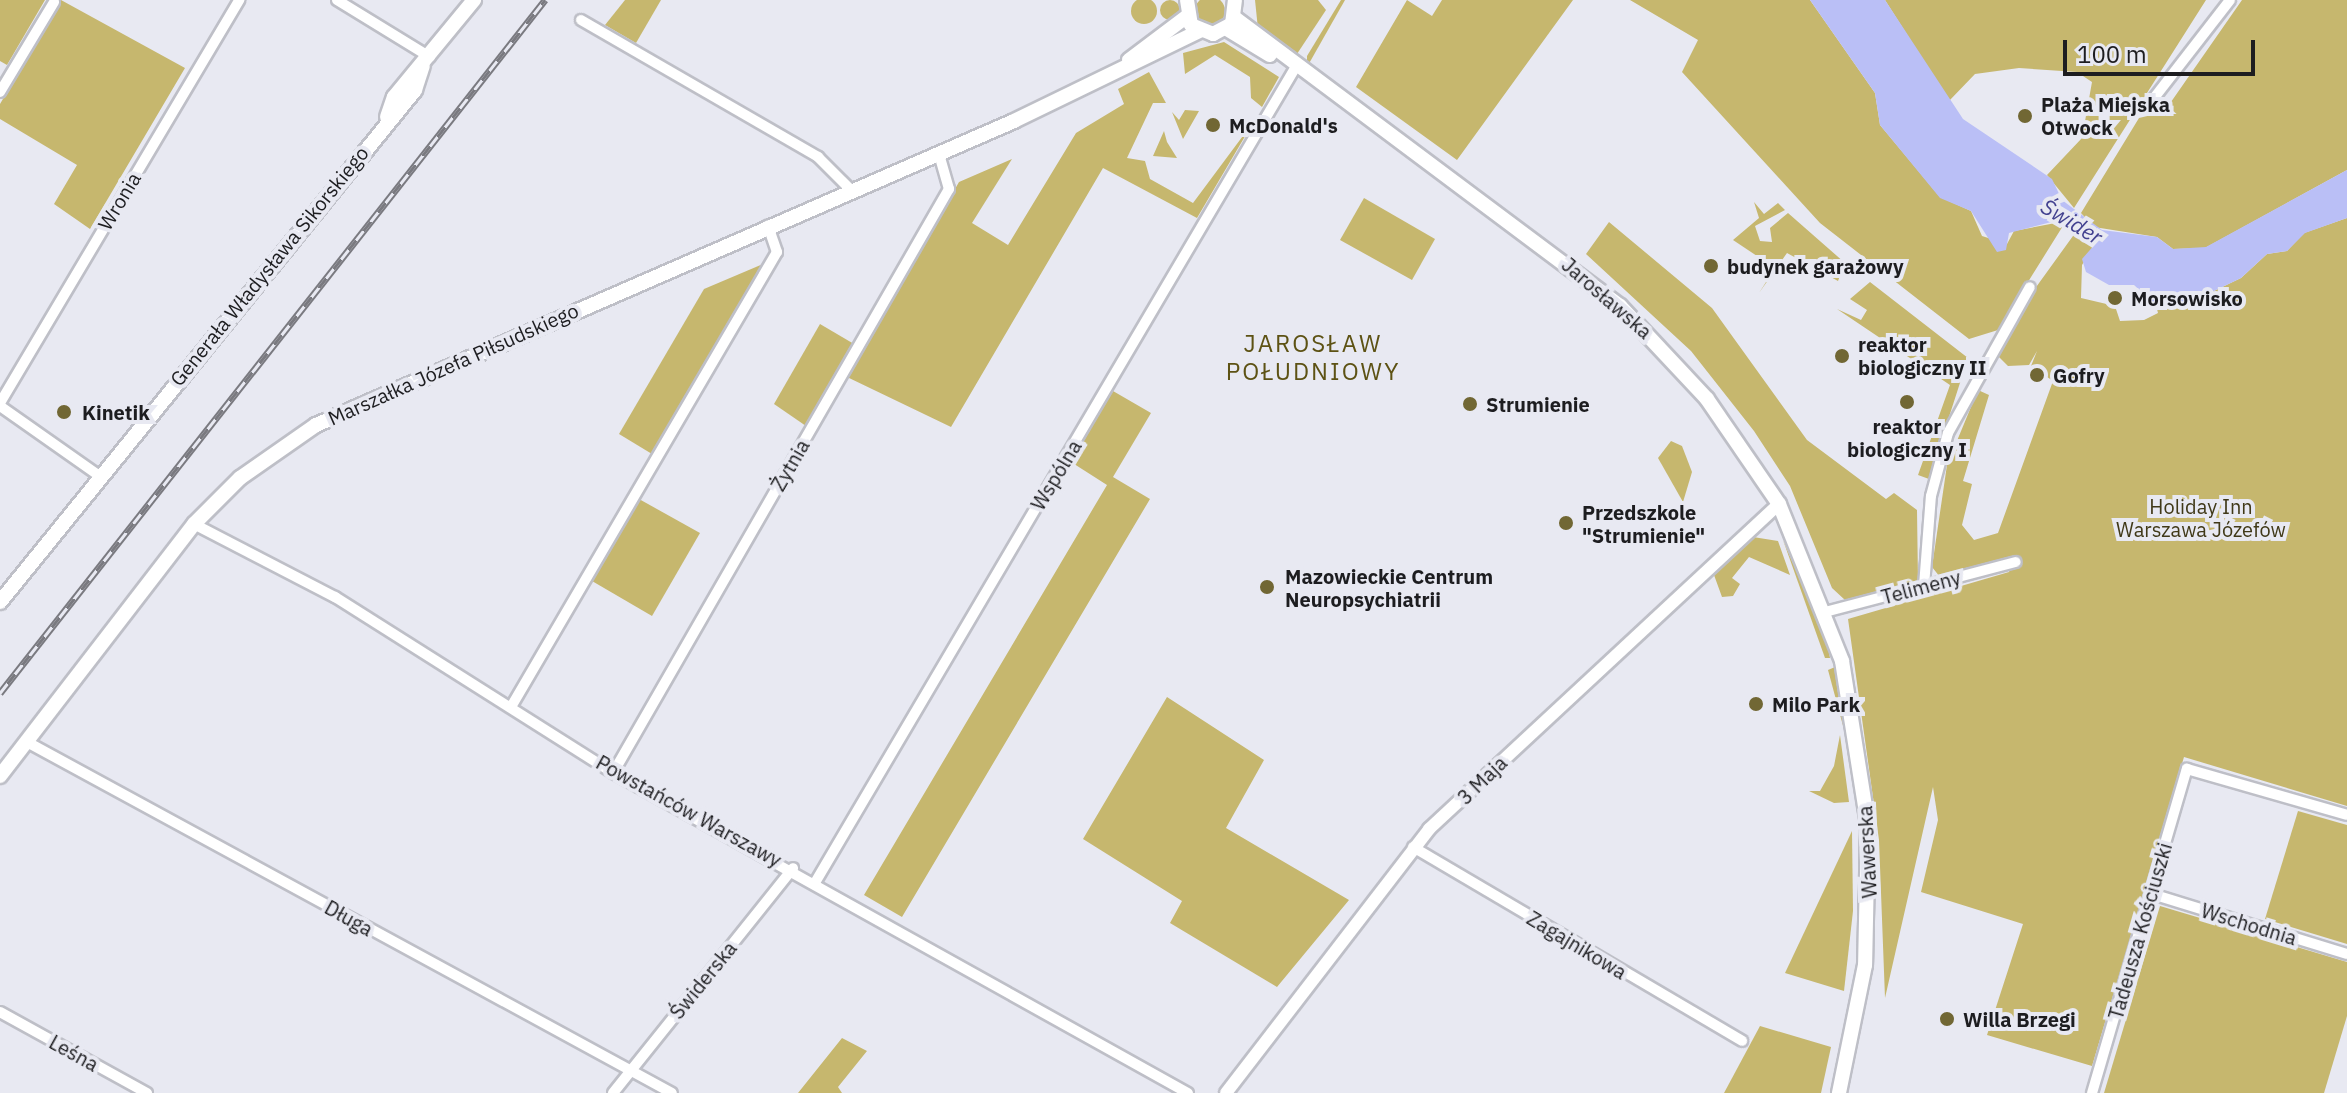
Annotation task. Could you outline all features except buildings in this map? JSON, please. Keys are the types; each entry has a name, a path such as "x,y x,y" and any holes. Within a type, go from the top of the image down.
{"main road":[{"name":"Generała Władysława Sikorskiego","path":"0,602 387,117 474,0"},
{"path":"1186,5 1199,31 1231,23 1235,0"},
{"name":"Marszałka Józefa Piłsudskiego","path":"1092,84 1186,5"},
{"name":"Jarosławska","path":"1231,23 1514,221 1620,306 1707,399 1779,504 1825,612"},
{"name":"Marszałka Józefa Piłsudskiego","path":"0,776 194,524 252,469 341,411 939,153 1092,84 1199,31"},
{"name":"Wawerska","path":"1825,612 1854,717 1870,870 1865,965 1839,1093"}],"street":[{"name":"Wronia","path":"0,404 239,0"},
{"path":"337,0 426,61"},
{"path":"2154,98 2230,0"},
{"path":"0,92 54,2"},
{"path":"581,20 818,157 851,190"},
{"name":"Wspólna","path":"816,881 1295,68"},
{"name":"Żytnia","path":"613,773 949,189 939,153"},
{"path":"511,707 777,252 768,226"},
{"path":"1924,586 1931,496 1948,433 2030,287"},
{"path":"0,404 101,477"},
{"name":"3 Maja","path":"1226,1093 1413,847 1779,504"},
{"name":"Powstańców Warszawy","path":"194,524 335,597 613,773 793,868 1188,1093"},
{"name":"Telimeny","path":"1825,612 2016,562"},
{"name":"Długa","path":"27,742 672,1093"},
{"name":"Tadeusza Kościuszki","path":"2092,1093 2187,769 2347,815"},
{"name":"Zagajnikowa","path":"1413,847 1742,1041"},
{"name":"Świderska","path":"613,1093 793,868"},
{"name":"Wschodnia","path":"2152,894 2347,954"},
{"name":"Leśna","path":"0,1012 147,1093"}],"green space":[{"path":"1210,-4 1221,0 1225,11 1221,22 1210,26 1199,22 1195,11 1199,0"},
{"path":"1144,-2 1153,2 1157,11 1153,20 1144,24 1135,20 1131,11 1135,2"},
{"path":"0,0 45,0 7,65 0,61"},
{"path":"61,0 185,68 90,229 54,204 77,165 0,119 0,104"},
{"path":"625,0 661,0 636,43 605,25"},
{"path":"1170,0 1177,3 1180,10 1177,17 1170,20 1163,17 1160,10 1163,3"},
{"path":"1255,0 1318,0 1326,10 1295,57 1258,29"},
{"path":"1341,0 1345,0 1307,67 1307,56"},
{"path":"1407,0 1432,16 1442,0 1573,0 1457,160 1356,87"},
{"path":"1630,0 1810,0 1875,93 1880,125 1940,197 1971,211 1982,236 2007,244 2014,231 2066,221 1998,330 1969,339 1820,223 1682,72 1698,40"},
{"path":"1885,0 2206,0 2074,208 2047,175 2082,138 2092,82 2077,72 2019,68 1975,74 1949,101"},
{"path":"2242,0 2347,0 2347,170 2205,248 2173,249 2157,237 2094,227 2081,213 2139,118 2164,112"},
{"path":"1224,42 1279,77 1262,107 1251,98 1250,77 1215,55 1185,74 1183,53"},
{"path":"1149,72 1166,103 1153,103 1127,158 1145,161 1150,179 1193,203 1254,121 1197,218 1103,168 951,427 847,377 959,182 1012,159 972,223 1008,245 1076,133 1124,104 1118,89"},
{"path":"1185,110 1199,111 1183,139 1172,112 1179,120"},
{"path":"1164,131 1167,142 1177,158 1153,156"},
{"path":"1364,198 1435,239 1412,280 1340,240"},
{"path":"1754,202 1764,214 1778,203 1785,210 1755,226 1760,241 1772,242 1770,228 1788,213 1845,263 1838,281 1787,253 1759,293 1775,268 1733,240 1759,218"},
{"name":"Holiday Inn Warszawa Józefów","path":"2347,218 2347,806 2184,757 2092,1066 1987,1035 2023,924 1921,892 1938,820 1933,787 1885,998 1879,840 1848,619 2009,572 2013,558 1940,577 1932,567 1947,465 1978,390 1989,395 1963,481 1972,484 1962,525 1974,540 1998,533 2053,381 2031,366 2037,351 2029,365 2008,366 1998,356 2034,290 2078,229 2096,243 2082,265 2081,298 2115,306 2120,321 2144,320 2158,313 2156,305 2191,302 2241,278 2267,254 2287,251 2304,233"},
{"path":"1609,222 1712,308 1807,440 1886,499 1894,493 1917,510 1918,581 1845,600 1832,588 1790,486 1754,431 1691,351 1586,254"},
{"path":"763,264 652,454 619,434 704,289"},
{"path":"1870,282 1968,358 1929,479 1918,475 1950,385 1837,309 1861,320 1867,310 1850,299"},
{"path":"820,324 854,344 806,426 774,404"},
{"path":"1113,391 1151,413 1113,477 1150,499 902,917 864,895 1107,485 1071,462"},
{"path":"1671,441 1682,446 1692,472 1683,502 1658,458"},
{"path":"639,499 700,533 652,616 592,581"},
{"path":"1753,537 1778,541 1790,575 1749,557 1732,578 1740,584 1733,596 1722,597 1714,575"},
{"path":"1783,540 1827,642 1830,658 1825,658"},
{"path":"1835,667 1847,716 1849,748 1828,670"},
{"path":"1167,697 1264,760 1226,828 1349,900 1277,987 1170,923 1182,901 1083,839"},
{"path":"1840,735 1849,802 1834,803 1809,791 1820,791 1834,766"},
{"path":"2298,811 2347,825 2347,944 2265,919"},
{"path":"1852,831 1853,911 1844,991 1785,973"},
{"path":"2160,906 2347,962 2347,1016 2324,1093 2104,1093"},
{"path":"1760,1026 1831,1047 1821,1093 1724,1093"},
{"path":"842,1038 867,1051 838,1087 842,1093 798,1093"}],"water":[{"name":"Świder","path":"1810,0 1885,0 1963,119 2052,179 2062,200 2102,230 2157,237 2173,249 2206,247 2347,170 2347,218 2305,233 2287,251 2267,254 2241,278 2191,302 2156,305 2134,285 2109,285 2086,272 2082,259 2096,243 2063,219 2009,233 2006,250 1997,252 1971,211 1940,198 1880,125 1875,93"}],"railway":[{"path":"0,693 545,0"}],"place":[{"name":"Plaża Miejska Otwock","path":"2025,116"},
{"name":"McDonald's","path":"1213,125"},
{"name":"budynek garażowy","path":"1711,266"},
{"name":"Morsowisko","path":"2115,298"},
{"name":"reaktor biologiczny II","path":"1842,356"},
{"name":"Gofry","path":"2037,375"},
{"name":"reaktor biologiczny I","path":"1907,402"},
{"name":"Strumienie","path":"1470,404"},
{"name":"Kinetik","path":"64,412"},
{"name":"Przedszkole \"Strumienie\"","path":"1566,523"},
{"name":"Mazowieckie Centrum Neuropsychiatrii","path":"1267,587"},
{"name":"Milo Park","path":"1756,704"},
{"name":"Willa Brzegi","path":"1947,1019"}],"district":[{"name":"JAROSŁAW POŁUDNIOWY","path":"1313,358"}]}
